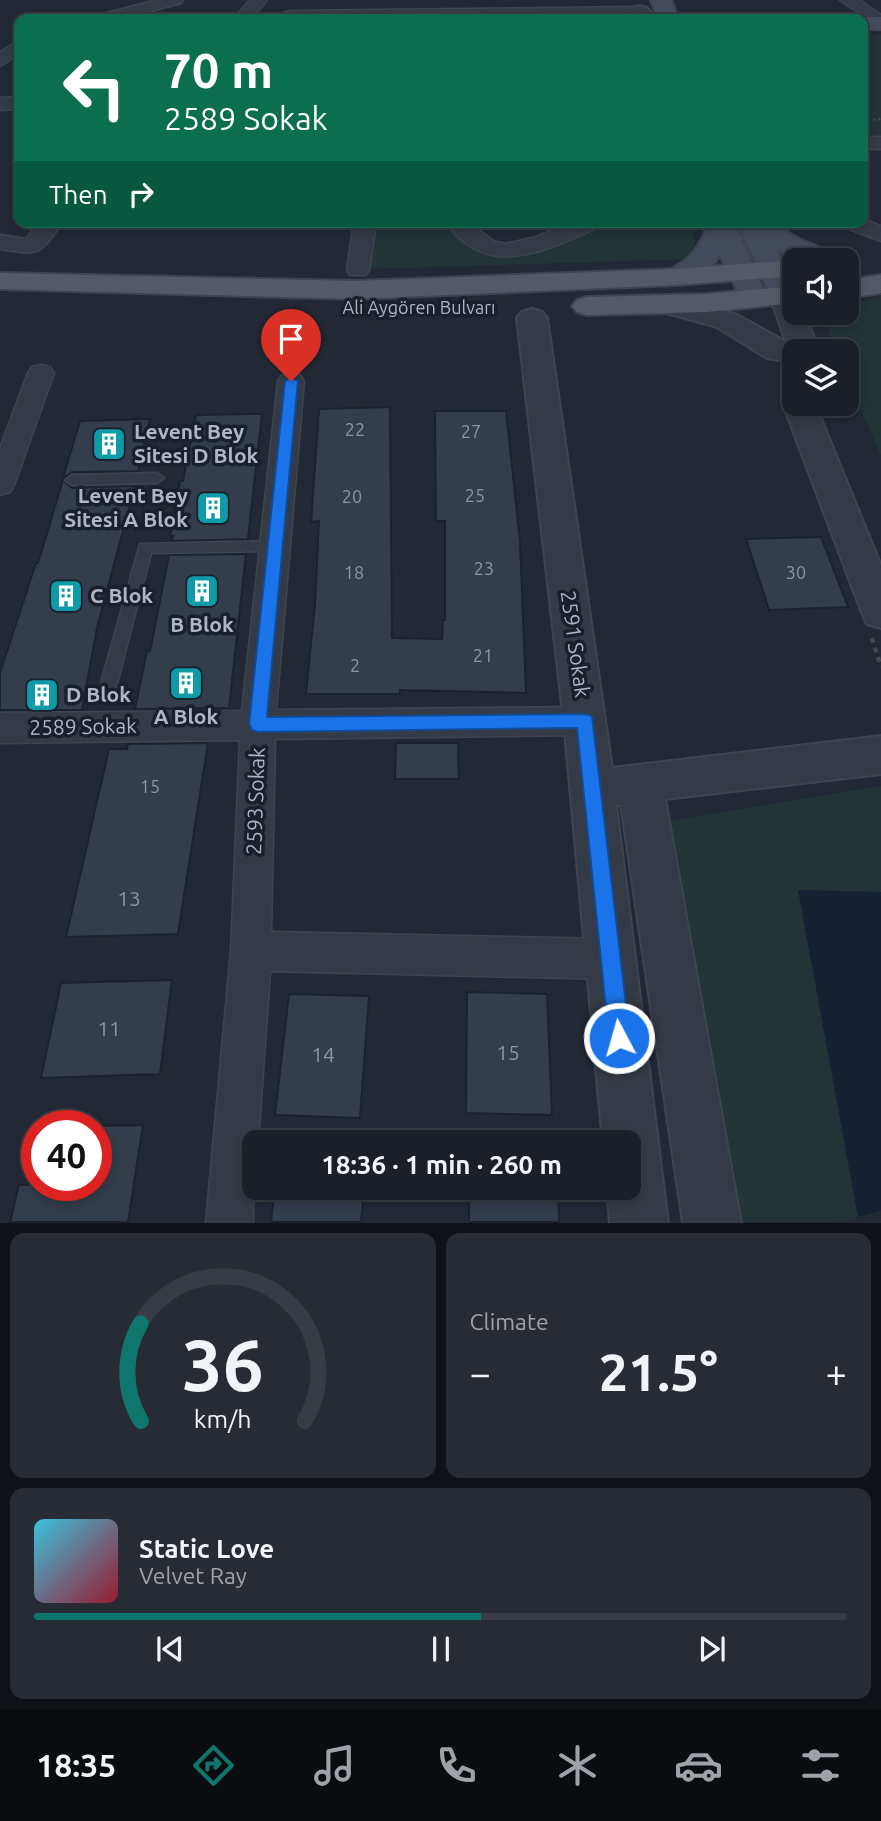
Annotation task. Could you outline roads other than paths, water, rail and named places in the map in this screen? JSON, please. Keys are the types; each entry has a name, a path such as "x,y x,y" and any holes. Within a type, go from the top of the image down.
{"main road":[{"path":"676,277 696,268 720,228"},
{"path":"724,228 747,286 782,283"},
{"path":"755,228 782,276"},
{"path":"760,228 794,248"},
{"path":"859,263 881,262"},
{"name":"Ali Aygören Bulvarı","path":"0,281 355,290 676,277 747,286"},
{"path":"859,287 881,284"},
{"name":"Ali Aygören Bulvarı","path":"0,303 221,308 666,304 747,286"}],"street":[{"path":"106,14 117,6 111,0"},
{"path":"246,14 259,0"},
{"path":"848,0 881,22"},
{"path":"122,14 162,2"},
{"path":"435,14 474,6 642,13"},
{"path":"0,61 14,50"},
{"path":"0,242 32,247 46,228"},
{"path":"358,270 364,228"},
{"path":"462,228 474,239 495,250 513,252 575,228"},
{"path":"747,286 782,351"},
{"path":"666,304 727,321 782,363"},
{"name":"2591 Sokak","path":"532,318 585,721 616,785 712,1223"},
{"path":"0,485 41,373"},
{"name":"2593 Sokak","path":"229,1223 251,951 258,724 291,381"},
{"path":"809,416 881,613"},
{"path":"828,416 881,558"},
{"name":"2589 Sokak","path":"0,728 585,721"},
{"path":"616,785 881,755"},
{"name":"2591 Sokak","path":"616,785 611,959 639,1223"},
{"path":"251,951 611,959"}],"lane":[{"path":"72,480 158,478"},
{"path":"108,687 145,548 275,546"}],"water":[{"path":"798,890 881,892 881,1211 858,1217"}],"place":[{"name":"Levent Bey Sitesi D Blok","path":"109,444"},
{"name":"Levent Bey Sitesi A Blok","path":"213,508"},
{"name":"B Blok","path":"202,591"},
{"name":"C Blok","path":"66,596"},
{"name":"A Blok","path":"186,683"},
{"name":"D Blok","path":"42,695"}]}
